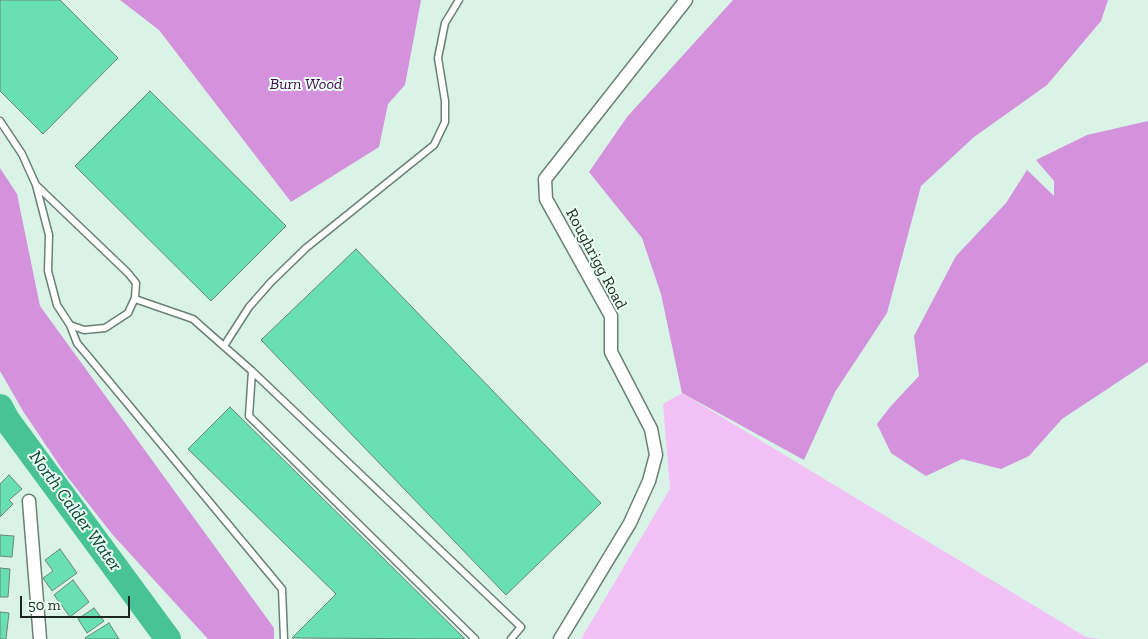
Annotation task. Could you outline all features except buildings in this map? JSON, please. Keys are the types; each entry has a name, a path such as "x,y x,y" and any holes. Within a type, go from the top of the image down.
{"street":[{"name":"Roughrigg Road","path":"560,639 630,522 649,481 656,455 651,429 611,352 611,316 546,199 545,179 686,0"},
{"path":"29,501 40,639"}],"lane":[{"path":"224,346 249,307 271,282 306,248 434,145 445,122 445,101 438,58 445,23 459,0"},
{"path":"0,121 22,154 36,185 49,235 48,270 57,305 70,325 77,343 282,589 284,639"},
{"path":"36,185 128,272 136,283 135,299 128,313 105,328 84,330 70,325"},
{"path":"135,299 193,319 252,371 521,627 511,639"},
{"path":"252,371 249,416 475,639"}],"shaded area":[{"path":"682,393 1086,637 1101,639 581,639 670,489 663,404"}],"green space":[{"name":"Burn Wood","path":"120,0 421,0 405,85 388,104 379,147 291,202 159,30"},
{"path":"733,0 1108,0 1101,21 1047,85 974,137 921,186 887,313 835,392 804,460 682,393 661,294 642,238 589,172 627,117"},
{"path":"1148,121 1148,362 1062,419 1029,456 1001,469 962,459 926,476 891,453 877,424 919,376 914,336 956,256 1006,203 1027,170 1054,196 1054,181 1036,160 1087,135"},
{"path":"0,168 17,194 40,306 274,628 274,639 208,639 112,534 66,475 23,411 0,371"}],"waterway":[{"name":"North Calder Water","path":"0,407 7,420 168,639"}]}
